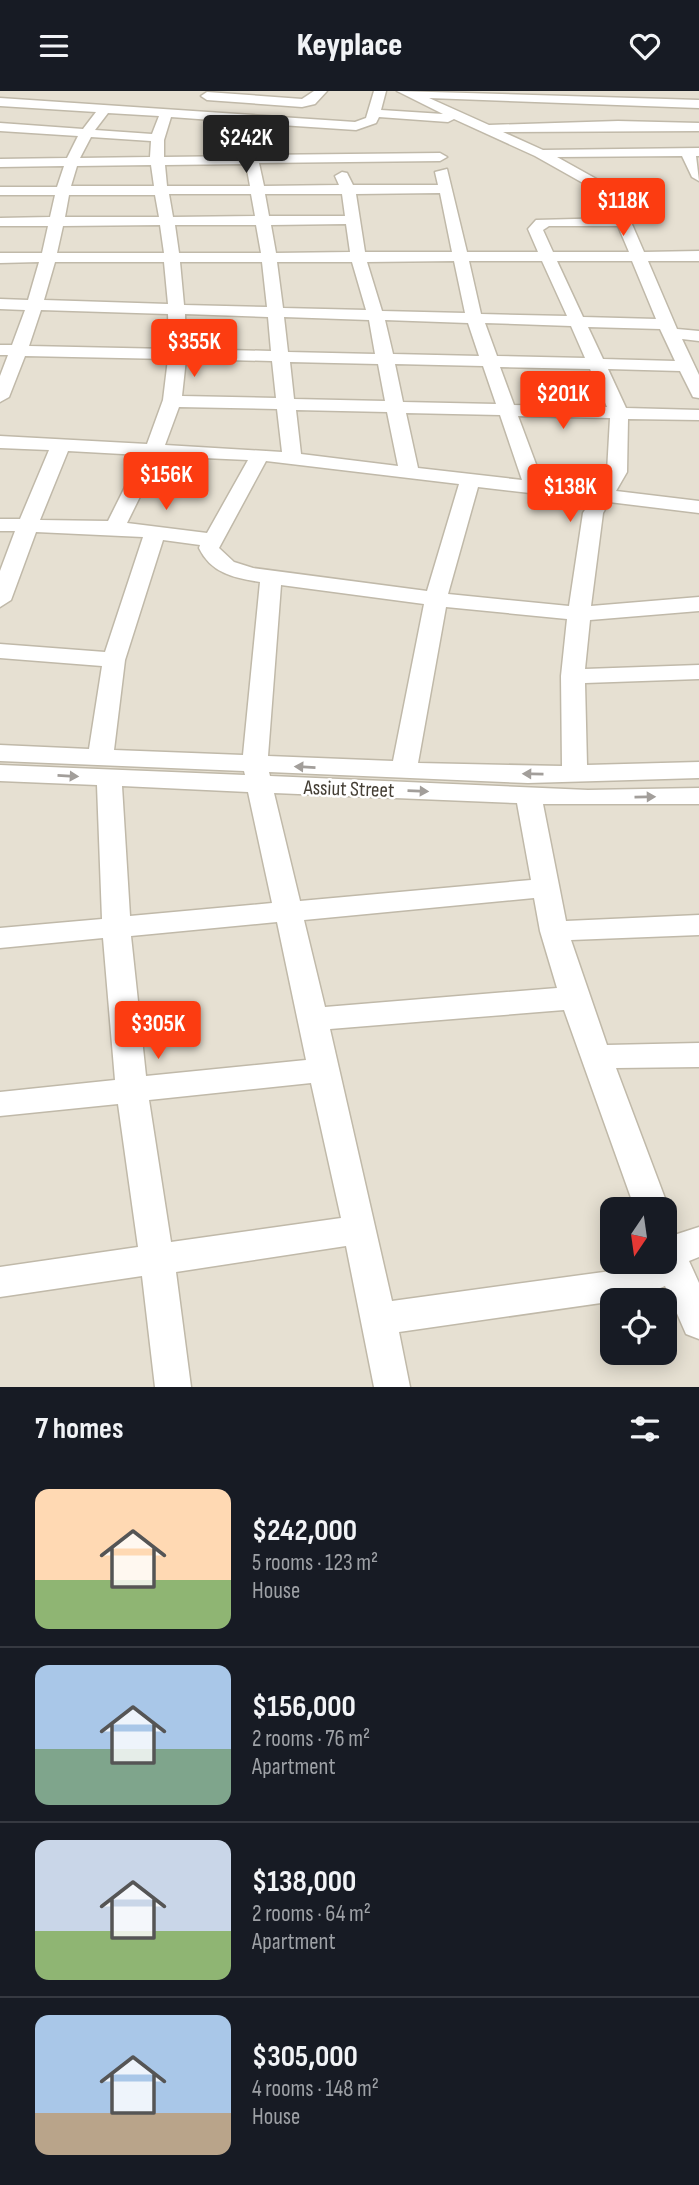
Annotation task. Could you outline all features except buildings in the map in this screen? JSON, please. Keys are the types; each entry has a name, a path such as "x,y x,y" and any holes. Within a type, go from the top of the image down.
{"street":[{"path":"25,103 38,91"},
{"path":"187,116 207,92 302,103 311,101 321,91"},
{"path":"0,163 69,164 252,157 334,140 372,120 380,91"},
{"path":"407,93 609,95 689,99 698,128 618,125 486,128"},
{"path":"407,93 540,153 604,189 624,222 699,393"},
{"path":"609,95 630,152"},
{"path":"0,102 100,105 166,114 245,120 334,140 440,157"},
{"path":"0,397 20,351 34,306 48,258 69,164 100,105"},
{"path":"373,113 463,118"},
{"path":"115,527 172,401 177,353 172,257 158,160 159,126 166,114"},
{"path":"245,120 269,257 292,458"},
{"path":"0,142 6,128 159,138"},
{"path":"334,140 348,189 358,257 376,316 409,471"},
{"path":"438,140 444,189 474,317 534,486"},
{"path":"540,153 693,152 699,177"},
{"path":"0,191 444,189"},
{"path":"0,222 354,220"},
{"path":"575,775 573,676 579,614 593,513 606,495 617,472 619,413 535,229 541,223 624,222"},
{"path":"0,258 699,256"},
{"path":"0,304 577,321 669,328 699,336"},
{"path":"0,350 687,366"},
{"path":"172,401 699,415"},
{"path":"0,442 260,455 699,506"},
{"path":"1,595 26,526 61,445"},
{"path":"260,455 209,548 218,562 241,571 436,599 579,614 699,604"},
{"path":"404,771 436,599 471,478"},
{"path":"0,525 115,527 212,540"},
{"path":"155,532 114,660 104,768 132,1090 159,1260 173,1387"},
{"path":"271,577 258,775 360,1230 392,1387"},
{"path":"0,652 114,660"},
{"path":"573,676 699,672"},
{"name":"Assiut Street","path":"0,753 104,768"},
{"name":"Assiut Street","path":"0,773 104,768 258,775 528,795 696,802"},
{"name":"Assiut Street","path":"258,775 404,771 575,775 699,770"},
{"path":"528,795 554,931 575,998 648,1197"},
{"path":"0,938 544,888"},
{"path":"554,931 699,925"},
{"path":"312,1019 575,998"},
{"path":"596,1057 699,1055"},
{"path":"0,1104 322,1070"},
{"path":"0,1282 360,1230"},
{"path":"379,1319 636,1283 659,1275 678,1249"},
{"path":"678,1249 699,1323"}],"shaded area":[{"path":"0,91 699,91 699,1387 0,1387"}]}
